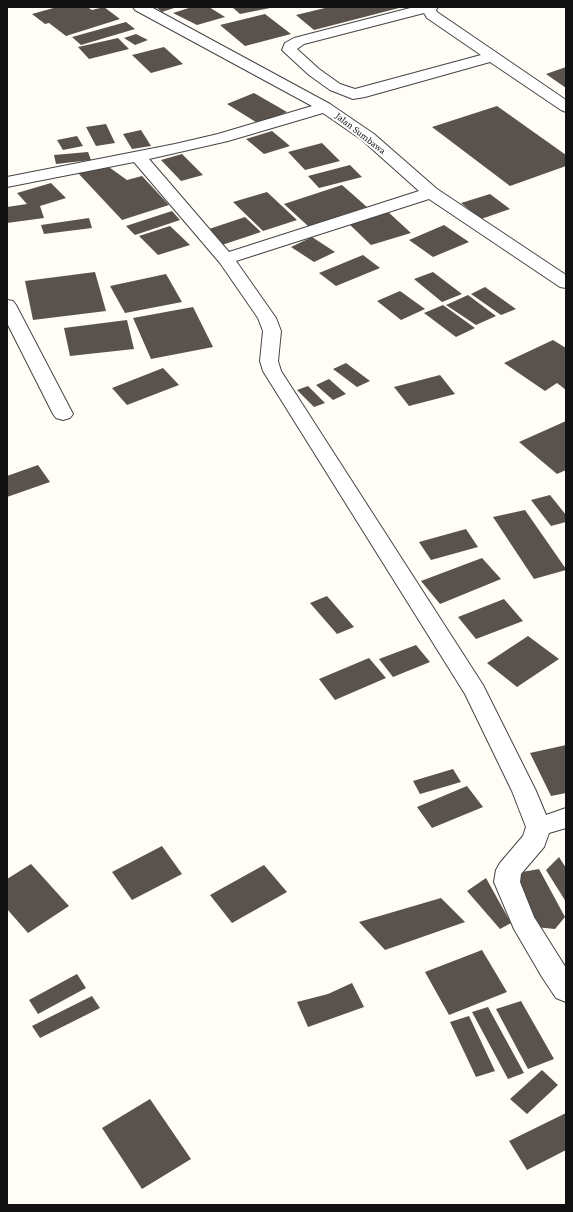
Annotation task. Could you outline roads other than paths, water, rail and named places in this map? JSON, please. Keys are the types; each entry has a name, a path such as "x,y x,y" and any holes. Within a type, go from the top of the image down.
{"street":[{"name":"Jalan Sumbawa","path":"140,7 325,107 368,137 431,193 566,283"},
{"path":"491,56 360,94 353,94 335,87 295,57 289,50 290,46 299,41 430,8 432,15 566,108"},
{"path":"7,182 222,138 325,107"},
{"path":"138,156 226,259 267,318 272,331 269,360 272,371 475,691 524,791 538,827 535,840 509,870 507,882 523,921 550,969 566,990"},
{"path":"226,259 431,193"},
{"path":"7,305 63,414"},
{"path":"538,827 566,818"}]}
